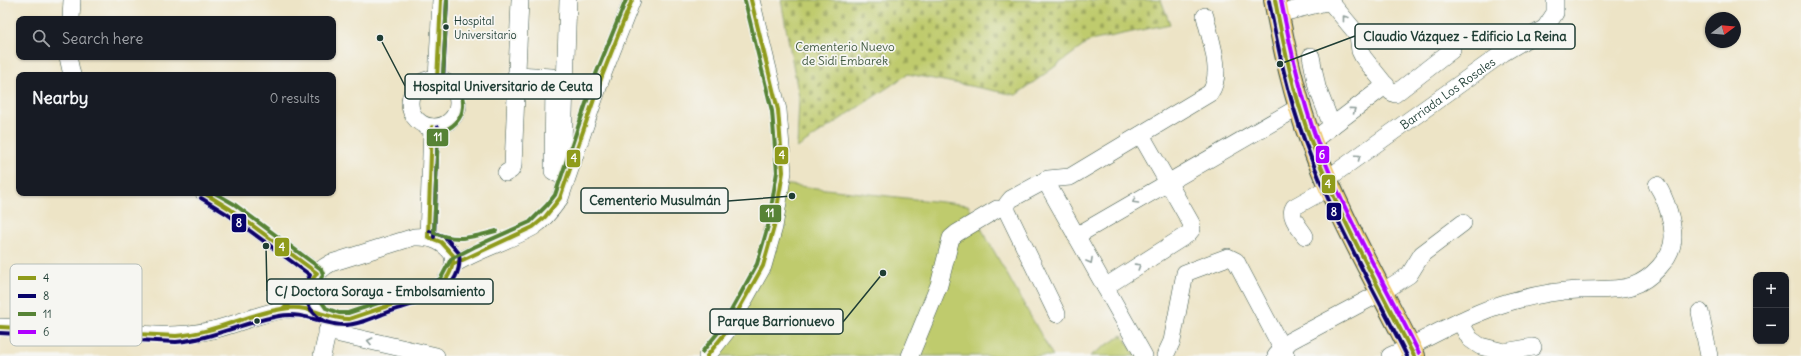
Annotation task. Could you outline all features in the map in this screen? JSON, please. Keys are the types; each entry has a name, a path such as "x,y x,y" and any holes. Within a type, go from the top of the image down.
{"main road":[{"path":"1276,7 1286,58 1299,107 1311,142 1349,228 1382,292 1404,353"}],"street":[{"path":"71,16 72,0"},
{"path":"437,80 441,0"},
{"path":"506,173 511,170 513,166 520,0"},
{"path":"516,75 554,78 553,171 558,174 562,171 568,0"},
{"path":"454,264 476,252 533,227 552,209 560,198 602,76 632,0"},
{"path":"707,356 726,332 763,266 774,227 783,172 778,110 750,0"},
{"name":"Barriada Los Rosales","path":"1305,236 1292,216 1292,210 1294,207 1503,53 1545,28 1555,13 1556,0"},
{"path":"1276,7 1326,2 1335,5 1358,35 1360,51 1363,57 1392,94 1397,94 1452,50"},
{"path":"1057,314 1006,208 1012,199 1045,180 1052,177 1070,177 1206,97 1214,88 1217,72 1205,16"},
{"path":"1311,56 1317,87 1332,126"},
{"path":"69,60 71,72"},
{"path":"437,80 450,86 457,98 458,106 452,120 446,124 432,127 419,122 410,105 413,91 423,82 437,80"},
{"path":"1311,142 1386,85"},
{"path":"1076,236 1299,107"},
{"path":"328,321 350,319 435,290 446,282 454,264 453,255 435,240 432,127"},
{"path":"1105,287 1191,232 1191,223 1141,135"},
{"path":"1045,180 1144,356"},
{"path":"1404,353 1460,322 1491,308 1530,297 1576,290 1624,288 1634,285 1650,276 1667,256 1673,238 1668,211 1657,185"},
{"path":"209,196 230,210 314,279"},
{"path":"910,356 939,285 951,238 957,232 997,209"},
{"path":"1165,356 1172,340 1185,274 1224,258 1232,259 1238,265 1281,353 1290,341 1382,292 1409,275 1422,254 1463,223"},
{"path":"142,335 185,335 214,330 282,309 298,300 314,279 331,263 414,237 456,245 471,244 533,227"},
{"path":"314,279 313,302 328,321 322,356"},
{"path":"282,309 302,308 328,321 436,356"},
{"path":"1700,312 1709,356"},
{"path":"1460,322 1470,339 1480,346 1504,352 1533,346"},
{"path":"0,327 10,327"}],"green space":[{"name":"Cementerio Nuevo de Sidi Embarek","path":"781,0 1161,0 1170,24 1090,41 1016,95 908,74 797,148 799,97"},
{"path":"781,184 968,205 1053,356 710,356 742,312"},
{"path":"1122,335 1135,354 1139,356 1090,356"}],"transit line":[{"name":"4","path":"437,80 441,0"},
{"name":"8","path":"443,80 447,0"},
{"name":"11","path":"447,0 443,76 459,89 463,107 461,115 456,123 438,132 434,233 442,236 465,238 496,231"},
{"name":"11","path":"220,196 234,204 321,269 323,274 319,284 319,298 326,308 339,313 348,313 432,285 441,278 451,259 530,222 555,195 596,74 626,0"},
{"name":"4","path":"454,264 533,227 545,217 560,198 602,76 632,0"},
{"name":"4","path":"707,356 726,332 763,266 774,227 783,172 778,110 751,0"},
{"name":"4","path":"1275,0 1286,54 1311,141 1333,196 1414,356"},
{"name":"6","path":"1281,0 1300,87 1316,138 1351,220 1419,353"},
{"name":"11","path":"702,352 721,329 757,264 768,226 777,172 772,111 745,1"},
{"name":"8","path":"1269,1 1280,55 1305,142 1327,197 1407,356"},
{"name":"4","path":"428,237 432,127"},
{"name":"8","path":"434,237 438,127"},
{"name":"4","path":"209,196 230,209 317,273 303,294 282,309"},
{"name":"8","path":"201,198 227,214 310,275 306,296 308,305 319,318 328,322 348,325"},
{"name":"8","path":"142,340 176,342 202,338 253,322 288,315 296,315 328,323 350,325 425,300 447,287 455,279 459,267 459,253 445,237 430,231"},
{"name":"4","path":"142,334 176,336 191,334 275,310 289,308 304,309 334,317 349,319 435,290 449,275 453,255 441,242 428,237"},
{"name":"4","path":"0,327 10,328"},
{"name":"8","path":"0,333 10,334"}],"place":[{"name":"Hospital Universitario","path":"446,27"},
{"name":"Hospital Universitario de Ceuta","path":"380,38"},
{"name":"Claudio Vázquez - Edificio La Reina","path":"1280,64"},
{"name":"Cementerio Musulmán","path":"792,196"},
{"name":"C/ Doctora Soraya - Embolsamiento","path":"266,246"},
{"name":"Parque Barrionuevo","path":"883,273"}]}
